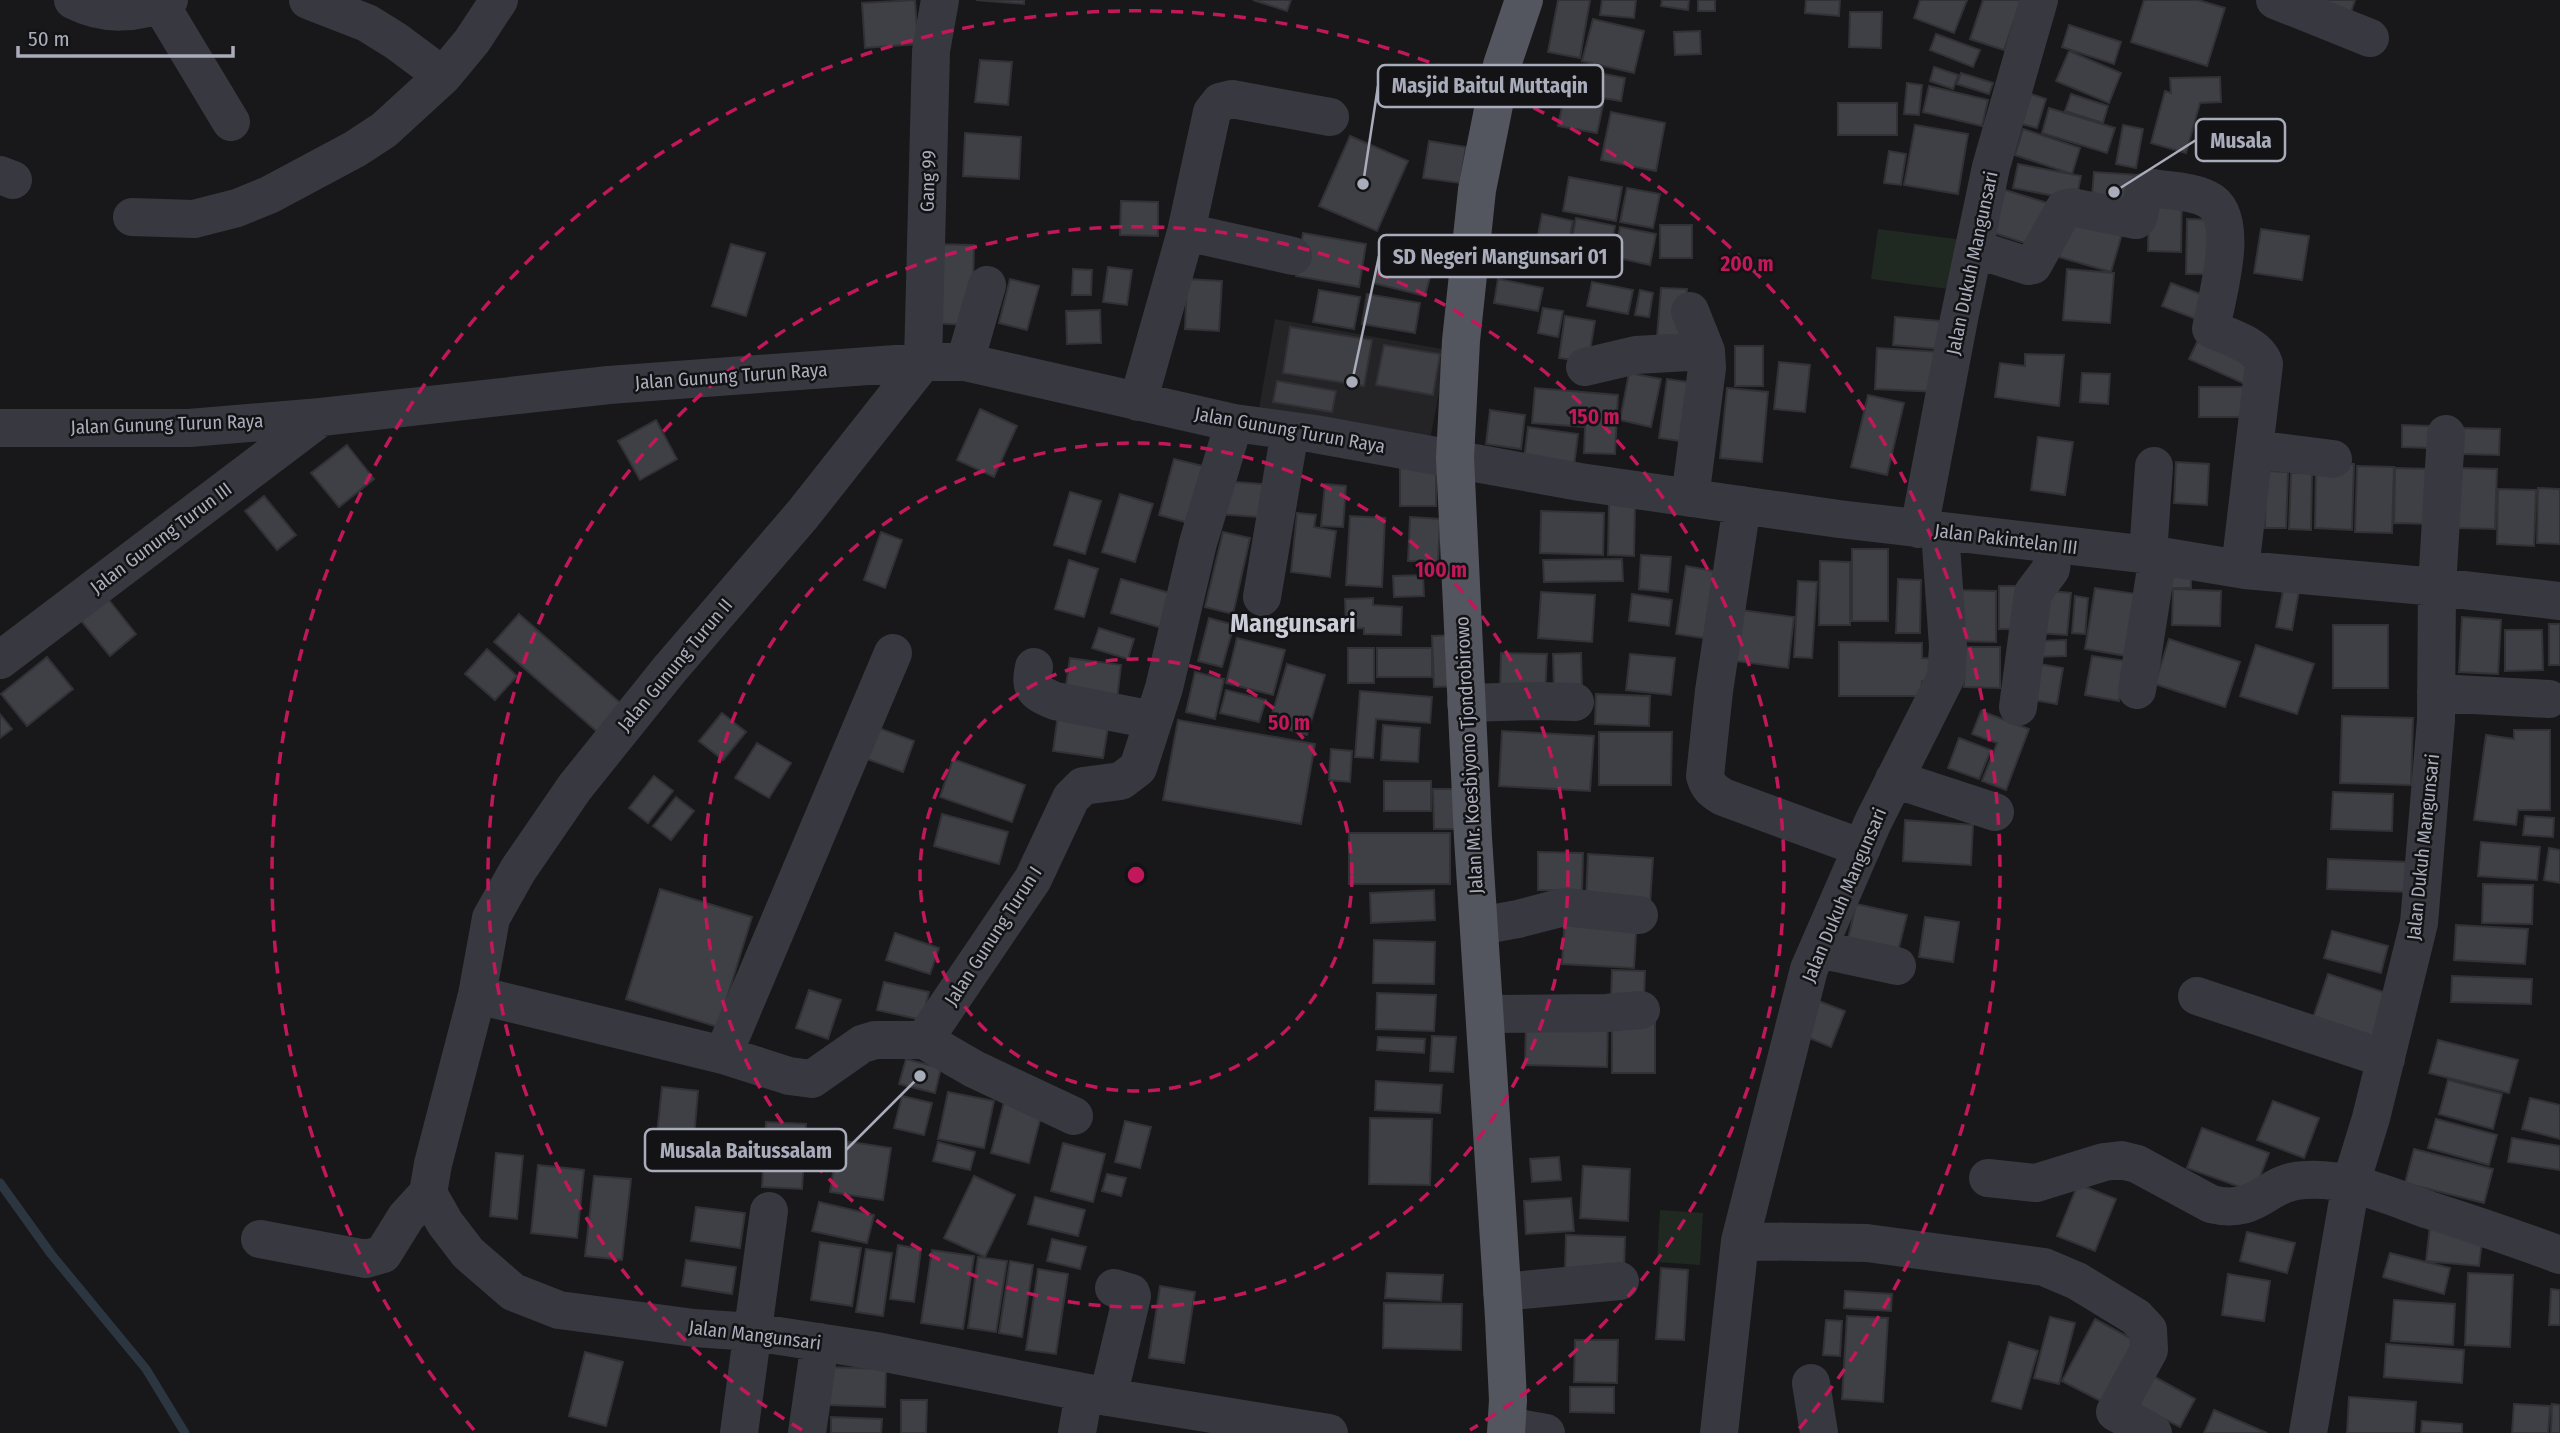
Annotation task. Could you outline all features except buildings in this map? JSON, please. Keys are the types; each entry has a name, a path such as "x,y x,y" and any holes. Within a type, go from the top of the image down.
{"main road":[{"name":"Jalan Mr. Koesbiyono Tjondrobirowo","path":"1506,1430 1508,1400 1503,1292 1466,703 1455,458 1461,341 1477,190 1502,65 1524,0"}],"street":[{"path":"73,0 82,5 119,13 133,12 165,2 230,122"},
{"path":"308,0 367,23 443,76"},
{"path":"132,217 194,219 237,208 269,195 355,149 384,130 443,76 472,41 499,0"},
{"name":"Gang 99","path":"923,362 931,51 940,0"},
{"name":"Jalan Dukuh Mangunsari","path":"1719,1433 1740,1241 1808,969 1861,848 1945,677 1948,646 1930,530 1959,319 1991,167 2039,0"},
{"path":"2275,0 2370,38"},
{"path":"1138,402 1186,232 1212,112 1220,102 1232,99 1330,117"},
{"path":"1975,249 2031,266 2060,215 2068,207 2131,220 2138,218 2144,192 2153,188 2206,198 2218,207 2223,217 2227,243 2211,329 2254,349 2261,354 2263,363 2240,569"},
{"path":"1186,232 1293,256"},
{"path":"965,362 987,285"},
{"path":"1690,312 1706,351 1707,368 1690,498"},
{"path":"1585,367 1636,355 1706,351"},
{"name":"Jalan Gunung Turun Raya","path":"0,428 189,428 321,417 609,385 923,362 965,362 1234,423 1455,458"},
{"name":"Jalan Gunung Turun II","path":"477,995 491,918 518,870 575,787 669,670 803,514 923,362"},
{"name":"Jalan Gunung Turun III","path":"0,660 321,417"},
{"name":"Jalan Gunung Turun I","path":"924,1040 1033,879 1071,798 1083,786 1121,781 1138,768 1164,688 1198,543 1234,423"},
{"path":"1262,597 1290,431"},
{"name":"Jalan Dukuh Mangunsari","path":"2308,1433 2351,1183 2386,1059 2419,923 2436,720 2437,587 2446,434"},
{"path":"2255,449 2333,459"},
{"name":"Jalan Pakintelan III","path":"1455,458 1580,482 1930,530 2240,569 2560,601"},
{"path":"2137,690 2153,556 2154,466"},
{"path":"1742,505 1713,691 1705,776 1707,784 1712,791 1723,797 1861,848"},
{"path":"2018,707 2033,593 2051,569 2054,544"},
{"path":"723,1055 893,653"},
{"path":"1034,667 1033,687 1046,697 1153,720"},
{"path":"2436,693 2549,699"},
{"path":"1466,703 1575,702"},
{"path":"1895,779 1995,812"},
{"path":"1479,926 1564,908 1639,915"},
{"path":"1818,948 1897,966"},
{"path":"260,1239 366,1259 383,1254 406,1217 428,1193 433,1164 477,995 723,1055 789,1076 812,1079 862,1044 875,1040 924,1040 974,1069 1074,1116"},
{"path":"2197,996 2386,1059"},
{"path":"1485,1014 1606,1013 1641,1010"},
{"path":"1988,1178 2036,1183 2104,1162 2121,1160 2137,1164 2211,1204 2224,1207 2245,1206 2279,1187 2304,1180 2351,1183 2560,1255"},
{"name":"Jalan Mangunsari","path":"428,1193 445,1223 468,1253 513,1292 559,1310 820,1342 1096,1395 1329,1433"},
{"path":"739,1433 769,1212"},
{"path":"1740,1241 1867,1243 2044,1267 2077,1281 2136,1317 2148,1331 2149,1350 2115,1410 2138,1425"},
{"path":"1503,1292 1620,1281"},
{"path":"1077,1433 1096,1395 1132,1296 1114,1288"},
{"path":"807,1433 820,1342"},
{"path":"1811,1382 1819,1433"},
{"path":"1506,1430 1546,1433"}],"shaded area":[{"path":"1878,229 1963,240 1957,290 1871,279"},
{"path":"1275,319 1447,350 1429,445 1258,414"},
{"path":"1660,1210 1703,1213 1700,1265 1657,1262"}],"waterway":[{"path":"0,1183 51,1254 146,1369 185,1433"}],"place":[{"name":"Masjid Baitul Muttaqin","path":"1363,184"},
{"name":"Musala","path":"2114,192"},
{"name":"SD Negeri Mangunsari 01","path":"1352,382"},
{"name":"Musala Baitussalam","path":"920,1076"}],"district":[{"name":"Mangunsari","path":"1293,623"}]}
